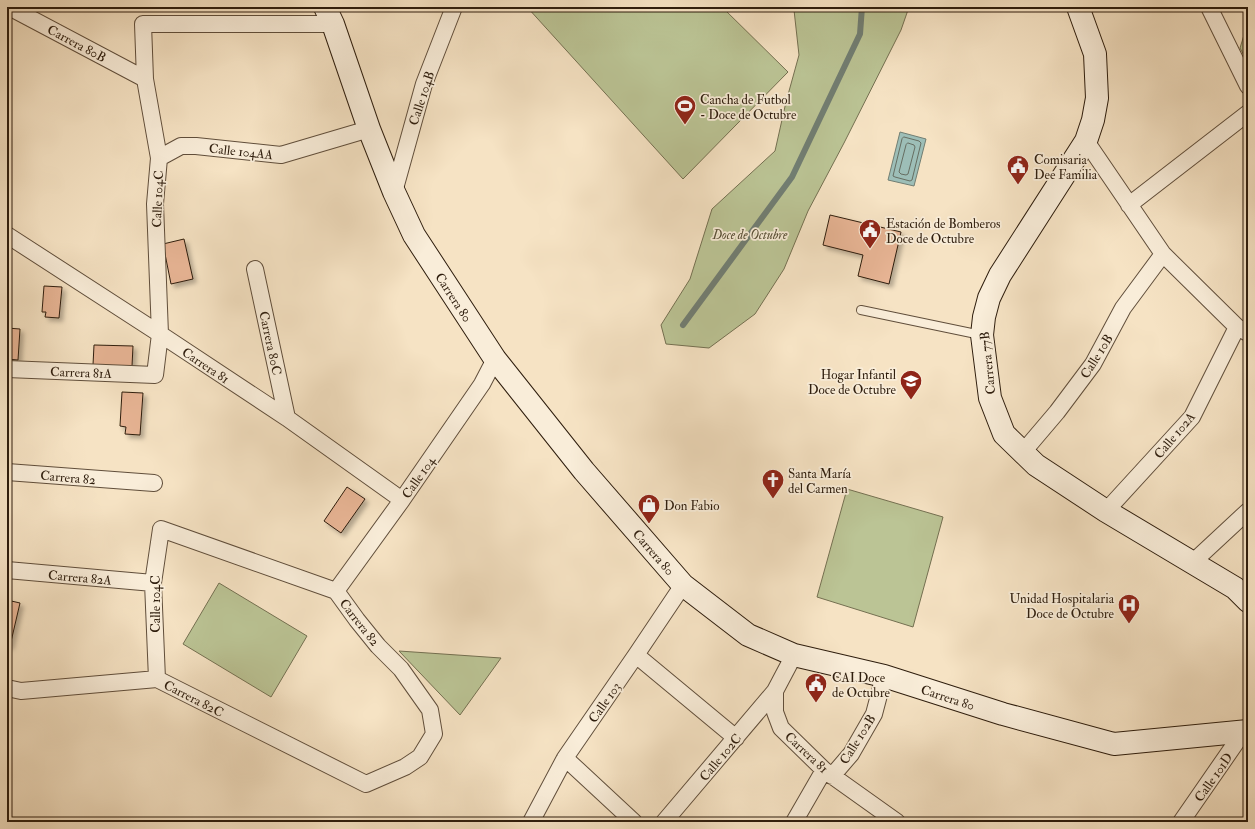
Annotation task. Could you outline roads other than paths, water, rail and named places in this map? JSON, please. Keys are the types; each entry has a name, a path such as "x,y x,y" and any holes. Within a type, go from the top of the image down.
{"street":[{"name":"Carrera 80B","path":"9,7 145,79"},
{"name":"Calle 104B","path":"394,192 424,84 454,7"},
{"name":"Carrera 77B","path":"1078,7 1095,54 1097,98 1093,120 1086,142 1000,275 988,304 984,316 982,335 990,398 1004,434 1036,464 1106,511 1234,588 1248,601"},
{"path":"1209,7 1248,86"},
{"name":"Calle 104C","path":"156,375 160,334 155,204 159,158 145,79 143,24 329,16"},
{"name":"Carrera 80","path":"329,16 369,129 394,192 414,235 495,359 584,471 683,585 748,635 794,655 884,676 1003,714 1114,744 1246,731"},
{"path":"1129,205 1248,113"},
{"name":"Calle 104AA","path":"159,158 181,146 196,146 281,155 369,129"},
{"path":"1086,142 1162,254 1242,330"},
{"name":"Carrera 81","path":"7,235 287,418 402,500"},
{"name":"Calle 10B","path":"1022,452 1057,412 1093,364 1123,308 1162,254"},
{"name":"Carrera 80C","path":"254,269 287,418"},
{"name":"Calle 102A","path":"1106,511 1192,417 1242,330"},
{"name":"Calle 104","path":"336,591 402,500 482,384 495,359"},
{"name":"Carrera 81A","path":"7,369 156,375"},
{"name":"Carrera 82","path":"7,472 154,483"},
{"path":"1192,564 1248,511"},
{"name":"Calle 104C","path":"157,679 153,583 161,529"},
{"name":"Carrera 82","path":"161,529 336,591 378,646 401,669 430,710 434,734 420,757 406,767 366,784"},
{"name":"Carrera 82A","path":"7,570 153,583"},
{"name":"Calle 103","path":"531,822 565,758 683,585"},
{"path":"636,655 736,738"},
{"name":"Carrera 81","path":"794,655 775,691 775,712 781,728 828,773 897,822"},
{"name":"Calle 102B","path":"794,822 828,773 850,754 874,714 884,676"},
{"name":"Carrera 82C","path":"7,688 21,691 157,679 366,784"},
{"name":"Calle 102C","path":"664,822 775,691"},
{"name":"Calle 101D","path":"1181,822 1246,731"},
{"path":"565,758 634,822"}],"lane":[{"path":"861,310 982,335"}],"water":[{"path":"900,132 926,139 914,186 888,180"}],"waterway":[{"path":"683,325 792,177 860,34 862,7"}],"place":[{"name":"Cancha de Futbol - Doce de Octubre","path":"685,126"},
{"name":"Comisaria Dee Familia","path":"1018,186"},
{"name":"Estación de Bomberos Doce de Octubre","path":"870,250"},
{"name":"Hogar Infantil Doce de Octubre","path":"911,400"},
{"name":"Santa María del Carmen","path":"773,500"},
{"name":"Don Fabio","path":"649,524"},
{"name":"Unidad Hospitalaria Doce de Octubre","path":"1129,624"},
{"name":"CAI Doce de Octubre","path":"816,704"}],"park label":[{"name":"Doce de Octubre","path":"750,234"}]}
